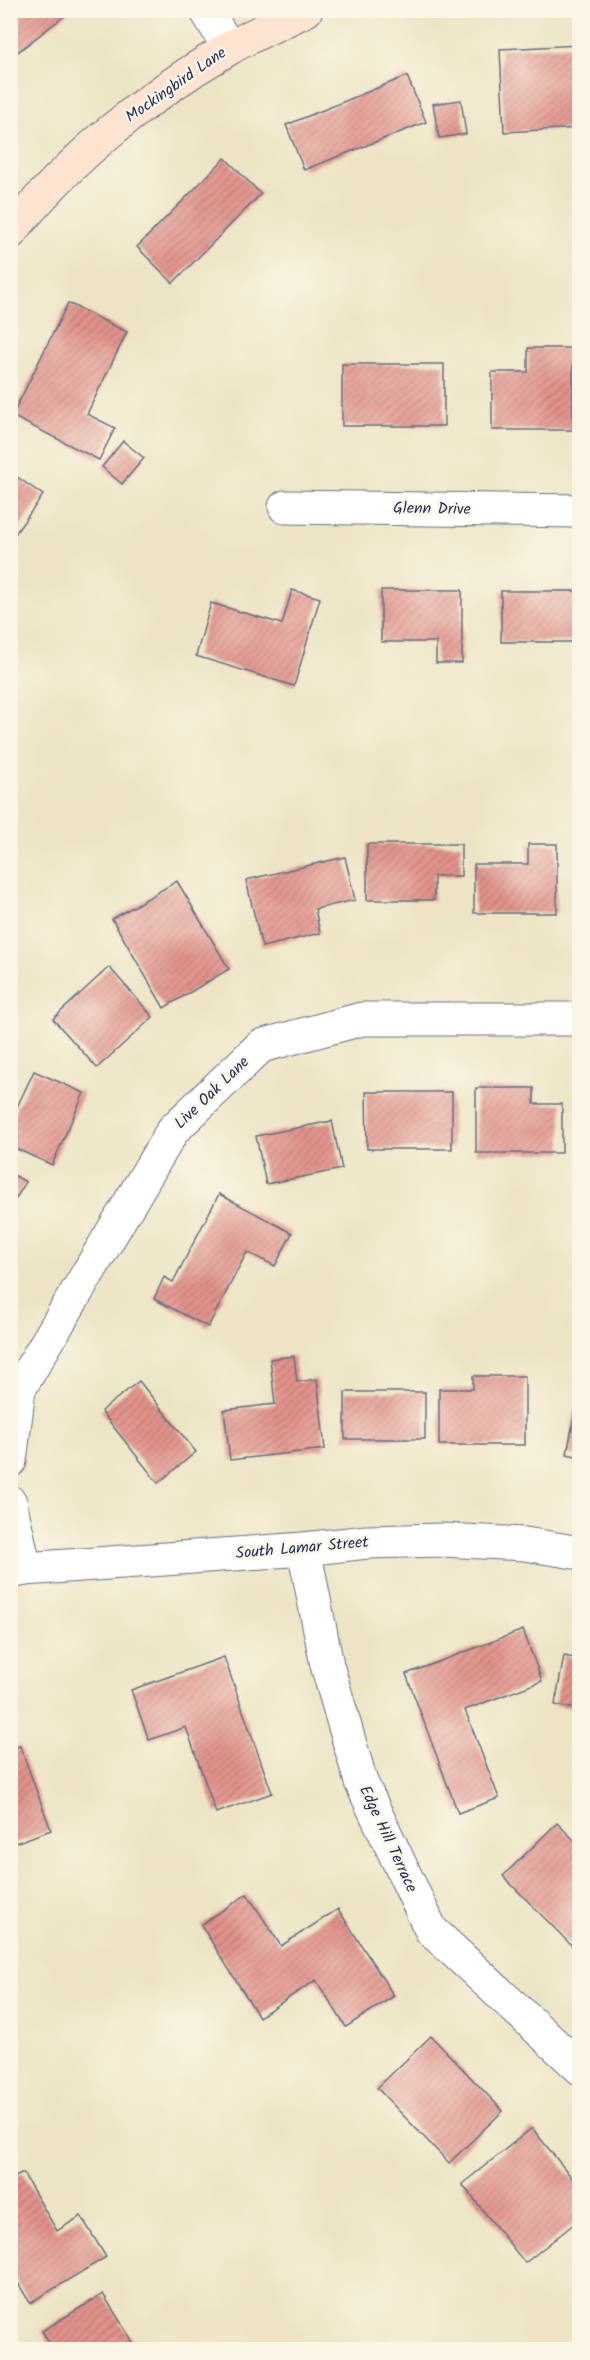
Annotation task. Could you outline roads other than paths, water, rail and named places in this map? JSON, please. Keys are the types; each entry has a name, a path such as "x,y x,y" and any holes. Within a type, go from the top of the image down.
{"street":[{"path":"206,10 229,48"},
{"name":"Mockingbird Lane","path":"10,233 68,170 145,102 229,48 306,10"},
{"name":"Glenn Drive","path":"285,507 579,511"},
{"name":"Live Oak Lane","path":"10,1461 19,1389 173,1130 261,1046 362,1019 579,1019"},
{"path":"10,1502 15,1579"},
{"name":"South Lamar Street","path":"15,1579 367,1542 442,1540 525,1544 579,1553"},
{"name":"Edge Hill Terrace","path":"304,1550 327,1665 361,1782 431,1930 579,2068"}]}
